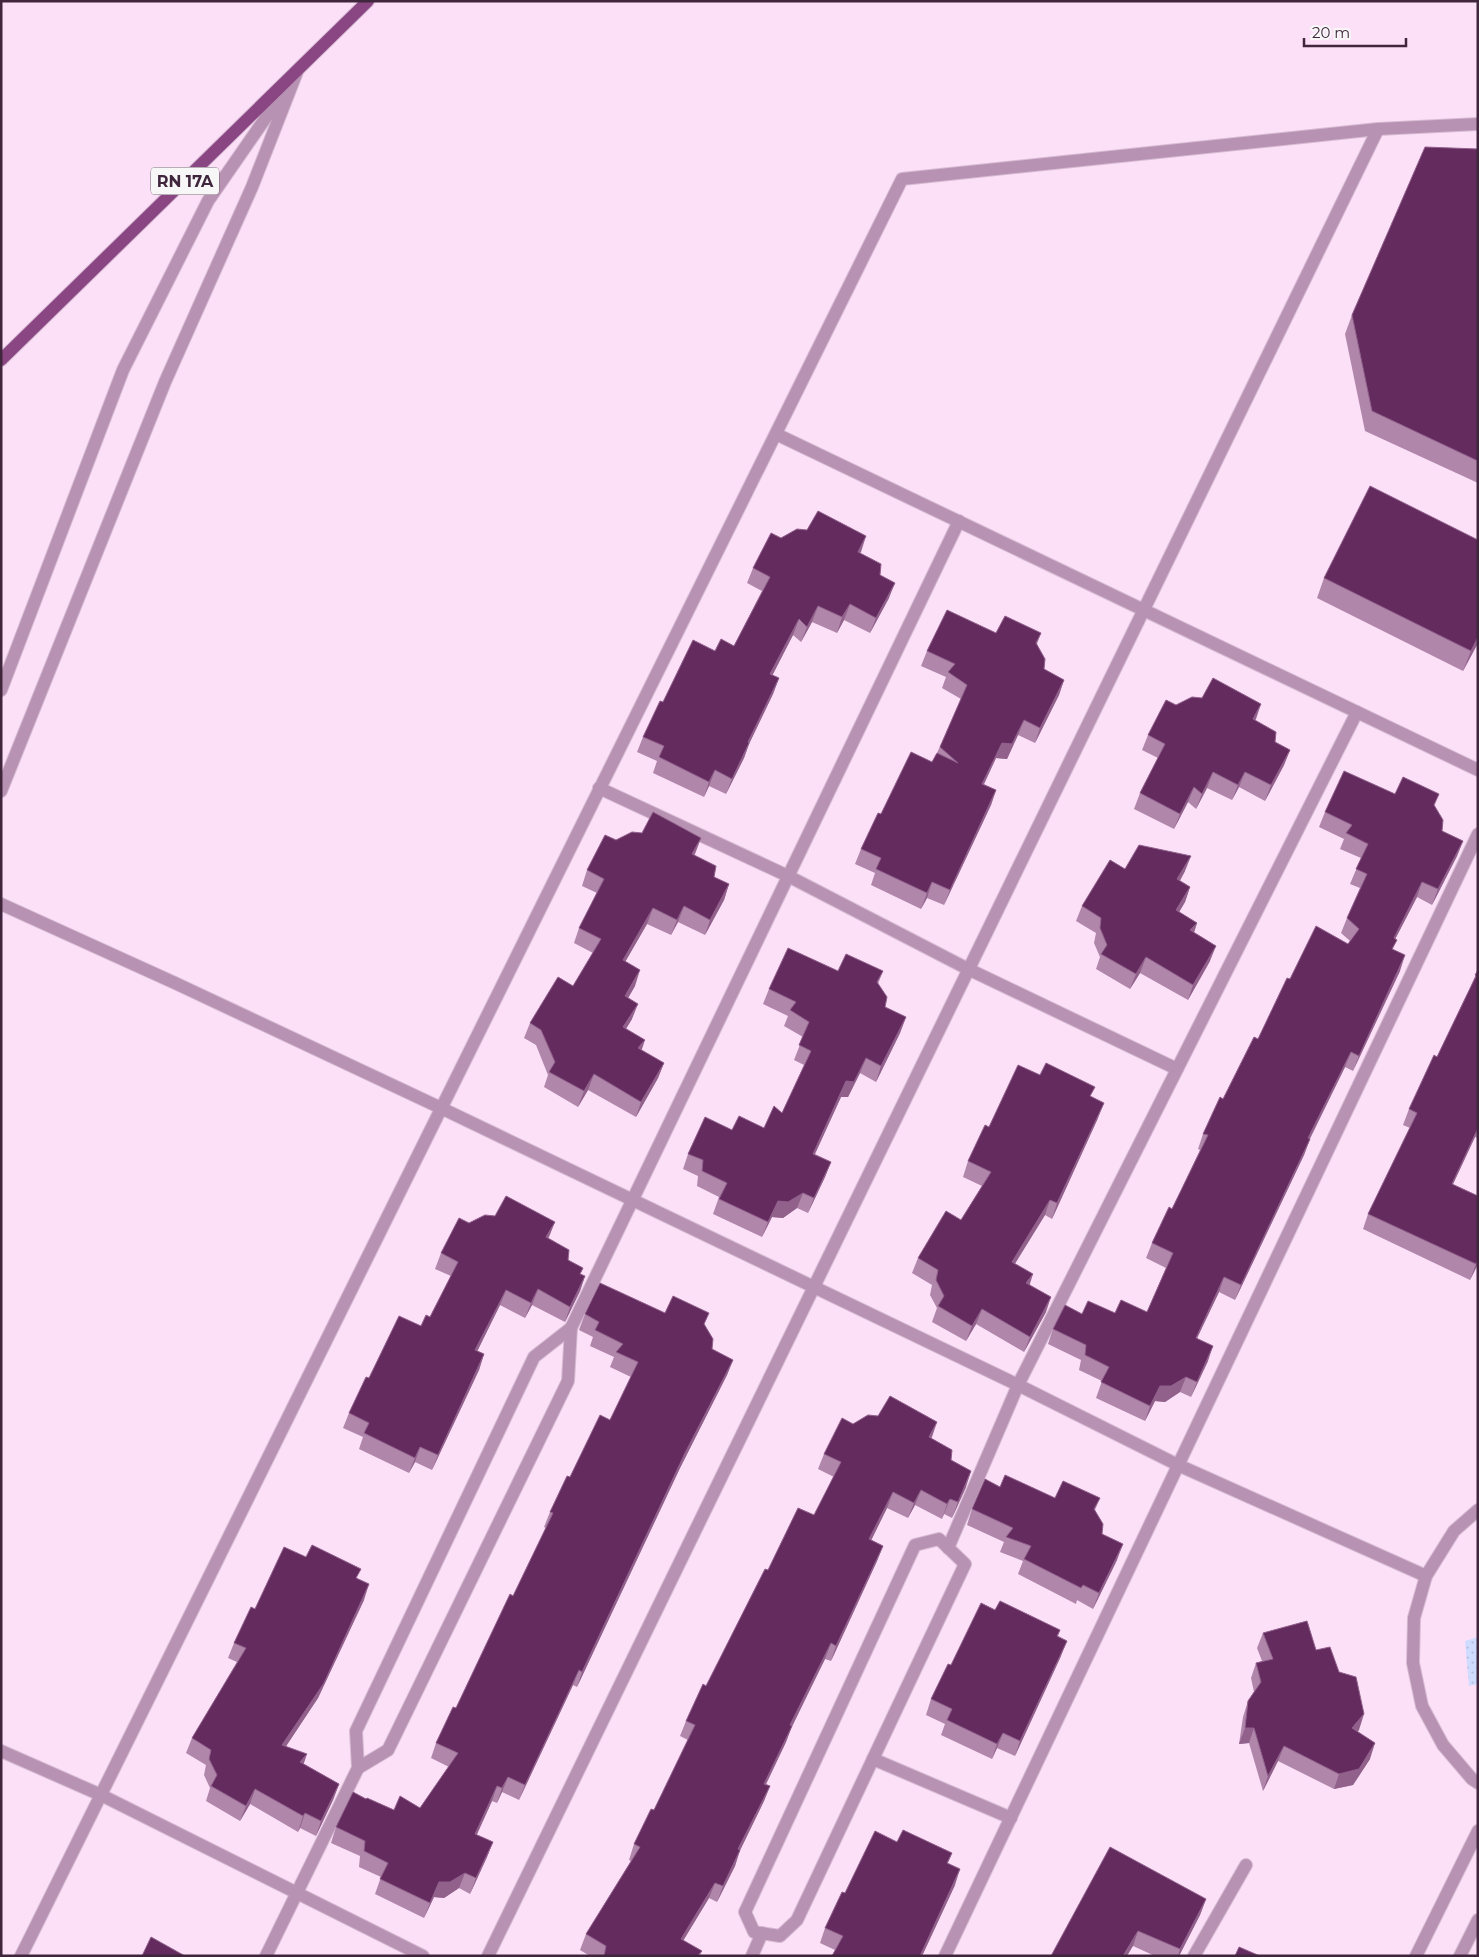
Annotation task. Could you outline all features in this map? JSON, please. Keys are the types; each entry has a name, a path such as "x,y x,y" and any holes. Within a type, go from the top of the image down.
{"main road":[{"name":"RN 17A","path":"1,360 368,1"}],"street":[{"path":"1,690 123,370 208,201 297,72"},
{"path":"1,791 162,392 252,187 297,72"},
{"path":"21,1956 902,179 1378,129 1478,124"},
{"path":"488,1956 1378,129"},
{"path":"776,434 1478,770"},
{"path":"358,1768 388,1750 568,1381 571,1328 959,522"},
{"path":"948,1548 1018,1385 1357,712"},
{"path":"600,788 788,876 968,969 1178,1069"},
{"path":"945,1956 1478,834"},
{"path":"1,904 441,1108 1018,1385 1178,1465 1426,1576"},
{"path":"266,1956 358,1768 356,1731 534,1358 571,1328"},
{"path":"1478,1510 1454,1531 1426,1576 1414,1618 1413,1663 1422,1706 1443,1746 1472,1779 1478,1783"},
{"path":"939,1539 965,1564 872,1760 797,1920 780,1936 754,1932 745,1912 915,1545 939,1539"},
{"path":"1,1751 101,1795 423,1956"},
{"path":"872,1760 1011,1818"},
{"path":"1416,1956 1478,1831"},
{"path":"1194,1956 1246,1865"},
{"path":"1460,1956 1478,1920"},
{"path":"752,1956 762,1934"}],"shaded area":[{"path":"1478,1637 1478,1684 1469,1686 1465,1641"}],"building":[{"path":"1425,147 1478,149 1478,461 1372,411 1352,315"},
{"path":"1370,486 1478,540 1478,637 1471,651 1324,578"},
{"path":"818,511 866,536 858,552 881,564 880,575 895,583 876,618 850,604 842,617 818,606 807,627 799,619 770,674 779,678 732,779 715,770 709,782 659,757 664,746 643,737 660,701 663,702 693,640 715,651 721,639 734,646 770,577 753,568 771,533 781,538 797,529 807,530"},
{"path":"947,610 996,633 1005,616 1041,633 1036,643 1045,659 1044,669 1064,680 1040,728 1024,720 1012,744 1002,743 982,784 996,790 950,890 932,882 927,893 876,869 881,858 861,849 878,813 881,814 911,752 932,762 937,753 958,763 940,747 967,685 948,672 955,664 927,651"},
{"path":"1213,678 1261,704 1253,719 1276,732 1275,742 1290,750 1271,785 1245,772 1238,785 1213,772 1202,794 1194,787 1180,814 1140,793 1165,744 1148,735 1166,700 1176,705 1192,697 1202,698"},
{"path":"1344,771 1395,794 1403,777 1439,794 1434,805 1443,820 1442,831 1463,841 1438,889 1422,882 1394,938 1397,940 1392,949 1405,955 1359,1056 1351,1052 1308,1138 1310,1139 1241,1285 1224,1277 1196,1338 1213,1346 1197,1382 1186,1377 1171,1386 1160,1386 1150,1406 1101,1382 1109,1367 1085,1355 1086,1345 1053,1329 1065,1305 1082,1314 1088,1301 1115,1313 1121,1300 1147,1312 1173,1253 1152,1243 1169,1207 1172,1209 1208,1135 1203,1134 1220,1097 1223,1099 1254,1037 1258,1039 1287,978 1290,979 1316,926 1348,944 1359,929 1347,918 1367,874 1356,869 1368,844 1346,833 1352,825 1325,812"},
{"path":"653,812 701,838 692,854 716,866 714,877 729,884 710,920 684,906 677,920 653,908 623,960 640,970 625,996 638,1004 623,1027 645,1040 638,1048 664,1063 641,1102 594,1074 584,1091 549,1072 555,1062 541,1030 530,1023 558,977 573,986 601,939 579,928 604,879 587,870 605,835 616,840 632,832 642,833"},
{"path":"1139,845 1191,856 1177,879 1190,887 1176,910 1197,923 1190,930 1216,946 1193,985 1146,957 1136,974 1101,954 1107,945 1100,928 1101,918 1082,906 1110,860 1125,869"},
{"path":"788,948 838,971 846,954 883,971 877,982 887,997 885,1007 906,1017 881,1066 866,1058 854,1082 846,1081 813,1154 831,1162 814,1198 803,1193 788,1202 778,1201 768,1222 719,1199 727,1183 702,1171 703,1160 688,1154 705,1117 732,1130 739,1116 764,1128 774,1106 782,1113 811,1051 799,1045 809,1022 790,1010 796,1002 769,989"},
{"path":"1478,970 1478,1128 1452,1184 1478,1196 1478,1260 1476,1264 1368,1214 1417,1113 1409,1109 1434,1055 1437,1057"},
{"path":"1046,1063 1095,1087 1090,1096 1104,1103 1057,1203 1050,1200 1012,1262 1033,1274 1026,1283 1051,1297 1030,1337 982,1309 972,1326 938,1306 944,1296 936,1280 938,1270 918,1258 946,1211 961,1220 991,1172 968,1161 985,1125 989,1127 1018,1065 1040,1075"},
{"path":"506,1196 555,1222 546,1237 569,1250 568,1260 583,1268 580,1274 585,1276 570,1307 538,1289 531,1303 506,1290 475,1350 484,1354 438,1455 420,1447 415,1458 364,1433 369,1423 349,1413 366,1377 369,1378 399,1316 421,1326 426,1315 430,1317 458,1262 441,1253 459,1218 469,1223 485,1215 495,1216"},
{"path":"600,1283 665,1313 673,1296 709,1313 704,1324 713,1339 712,1349 733,1360 685,1453 582,1672 579,1670 525,1785 508,1777 502,1788 497,1786 475,1834 493,1842 476,1878 465,1873 450,1882 439,1882 430,1903 380,1879 388,1863 364,1851 365,1841 336,1827 353,1792 394,1810 400,1796 420,1808 458,1753 436,1743 453,1707 456,1708 510,1594 513,1596 553,1513 550,1512 567,1476 570,1477 600,1415 610,1420 638,1362 616,1352 623,1344 595,1330 599,1322 585,1314"},
{"path":"890,1396 937,1422 929,1437 952,1450 951,1460 971,1471 958,1502 950,1499 947,1504 921,1490 914,1503 893,1492 869,1539 883,1546 836,1646 831,1643 790,1725 792,1726 764,1784 770,1786 738,1849 740,1850 723,1886 715,1883 681,1939 702,1951 697,1956 604,1956 606,1946 586,1934 640,1847 634,1844 651,1809 654,1810 695,1725 686,1721 703,1684 706,1686 765,1569 768,1570 798,1508 814,1515 841,1462 824,1454 842,1418 853,1424 868,1415 878,1416"},
{"path":"1005,1475 1055,1498 1063,1481 1100,1498 1094,1509 1103,1524 1102,1534 1123,1544 1099,1593 1083,1585 1081,1588 1024,1559 1031,1546 1006,1537 1013,1528 972,1509 985,1479 1000,1487"},
{"path":"312,1545 361,1569 356,1578 369,1584 324,1683 282,1745 307,1754 300,1762 339,1784 321,1821 305,1813 303,1816 255,1789 246,1806 211,1786 217,1775 209,1759 211,1750 192,1738 246,1648 234,1643 251,1607 255,1609 284,1547 306,1557"},
{"path":"1000,1601 1060,1630 1057,1636 1067,1641 1020,1741 1003,1733 997,1744 947,1720 952,1709 931,1699 948,1664 951,1665 981,1603 995,1610"},
{"path":"1307,1621 1316,1650 1330,1647 1339,1672 1356,1677 1364,1714 1352,1728 1375,1743 1359,1769 1339,1774 1284,1746 1268,1776 1254,1728 1245,1728 1248,1701 1261,1682 1256,1663 1273,1659 1263,1633"},
{"path":"903,1830 952,1853 947,1863 960,1869 920,1956 832,1956 843,1936 825,1928 842,1892 845,1893 875,1831 897,1842"},
{"path":"1110,1847 1206,1899 1180,1949 1138,1931 1123,1956 1051,1956"},
{"path":"151,1937 185,1956 142,1956"},
{"path":"1239,1947 1260,1956 1235,1956"}]}
